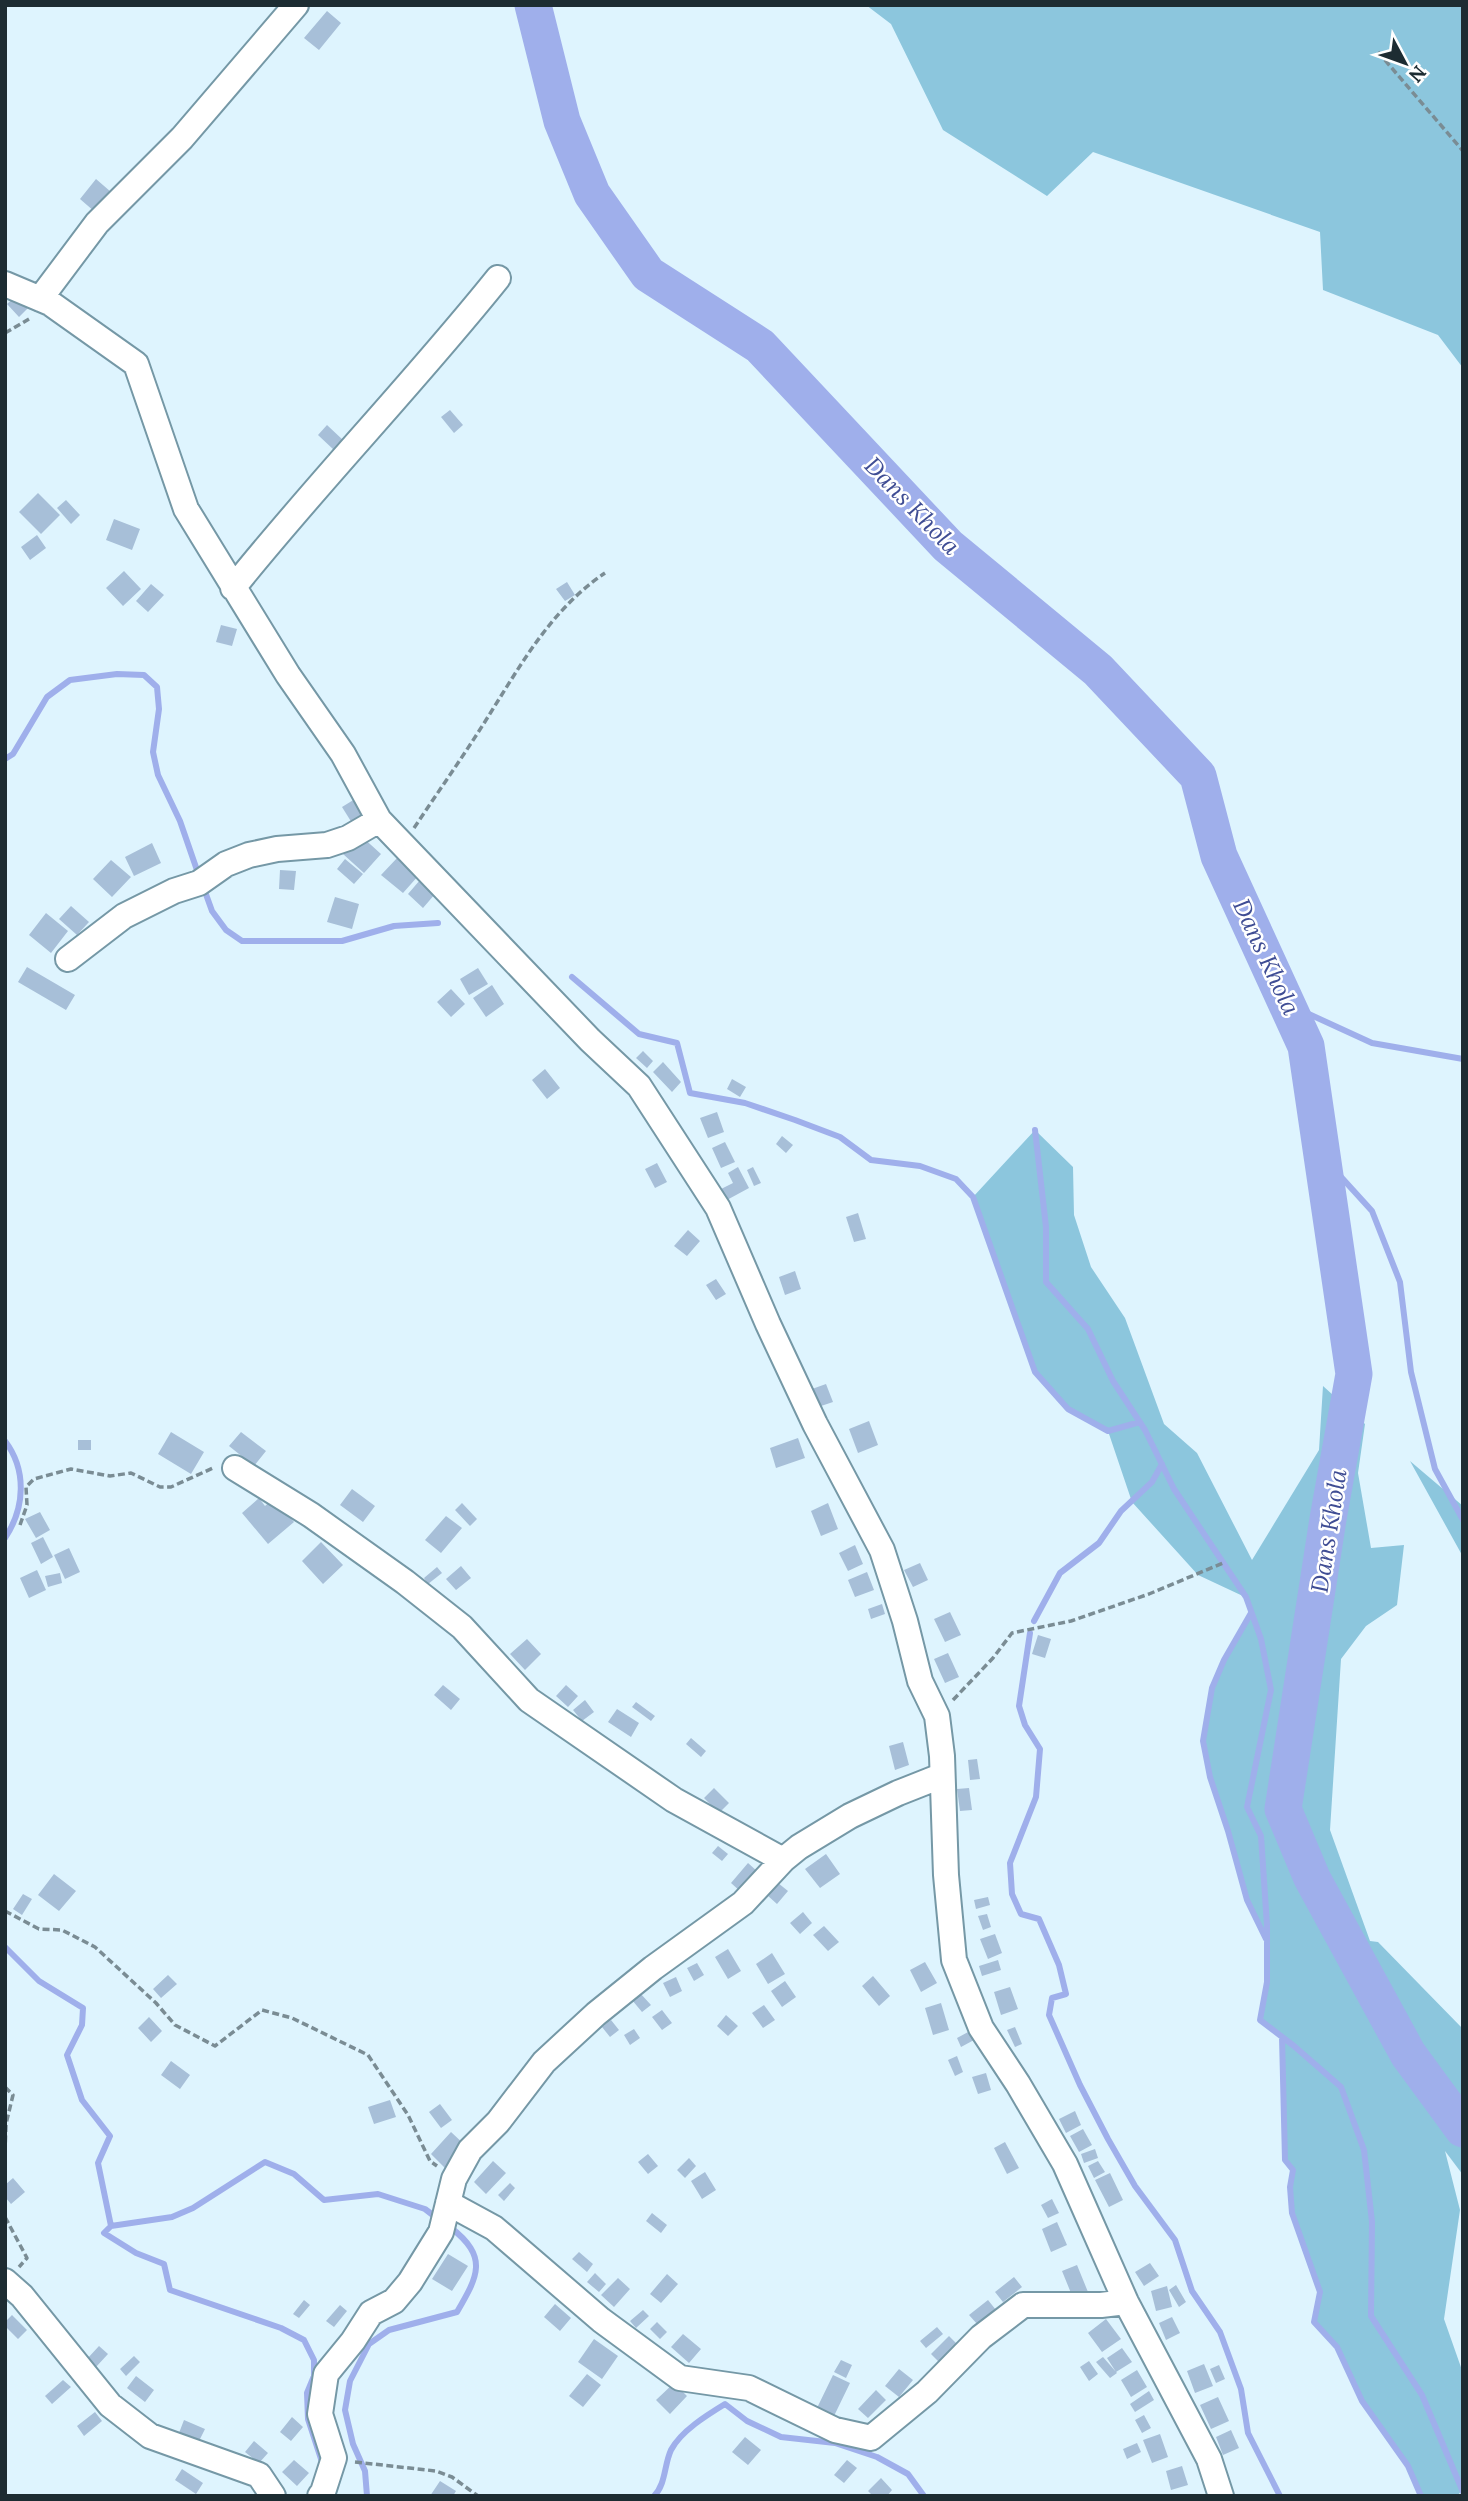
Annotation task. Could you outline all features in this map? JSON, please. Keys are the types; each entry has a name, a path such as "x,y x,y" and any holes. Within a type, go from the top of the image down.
{"street":[{"path":"40,299 97,223 182,138 296,5"},
{"path":"233,588 322,481 446,343 498,278"},
{"path":"5,284 50,303 136,364 186,509 288,675 344,754 379,820 590,1040 639,1086 718,1208 815,1424 882,1550 905,1621 920,1681 937,1716 954,1960 981,2028 1065,2164 1126,2302 1209,2459 1221,2496"},
{"path":"68,959 124,916 174,891 199,883 226,864 249,855 277,849 327,845 348,838 379,820"},
{"path":"236,1468 312,1515 405,1582 461,1627 529,1700 674,1800 782,1860"},
{"path":"320,2496 334,2458 320,2414 326,2374 353,2341 371,2313 394,2301 410,2282 441,2232 451,2191 470,2150 498,2122 544,2062 596,2014 643,1976 743,1903 782,1860 799,1847 850,1815 942,1776"},
{"path":"451,2191 601,2320 680,2378 749,2388 835,2430 871,2438 926,2392 981,2337 1023,2305 1101,2305 1126,2302"},
{"path":"5,2281 22,2296 110,2405 150,2436 260,2475 273,2496"}],"path":[{"path":"1378,52 1463,150"},
{"path":"403,844 491,713 524,657 557,616 587,586 605,573"},
{"path":"20,1525 27,1505 26,1487 34,1479 52,1474 71,1469 110,1476 131,1473 160,1487 171,1487 218,1465 236,1468"},
{"path":"937,1716 993,1658 1012,1633 1071,1621 1149,1594 1223,1563"},
{"path":"5,1911 39,1929 62,1930 95,1947 156,2003 175,2025 215,2046 262,2010 292,2018 368,2055 408,2115 430,2161 451,2191"},
{"path":"5,2087 13,2095 6,2124 5,2152"},
{"path":"5,2217 27,2258 5,2281"},
{"path":"334,2458 436,2471 452,2477 478,2496"}],"shaded area":[{"path":"866,5 1463,5 1463,368 1438,335 1323,290 1320,232 1093,152 1047,196 943,130 891,24"},
{"path":"1035,1130 1073,1167 1074,1215 1091,1267 1125,1318 1164,1424 1197,1453 1252,1560 1319,1450 1323,1386 1365,1424 1358,1473 1371,1548 1404,1545 1397,1605 1366,1626 1341,1659 1330,1830 1370,1941 1378,1942 1463,2029 1463,2175 1445,2151 1460,2210 1444,2319 1463,2373 1463,2489 1457,2496 1421,2496 1408,2466 1362,2401 1337,2347 1314,2322 1320,2292 1292,2213 1293,2170 1285,2160 1282,2037 1260,2020 1267,1982 1267,1941 1247,1900 1210,1777 1203,1741 1212,1688 1224,1660 1251,1613 1245,1597 1198,1575 1132,1502 1108,1431 1068,1409 1035,1372 973,1197"},
{"path":"1410,1461 1463,1506 1463,1721 1462,1555"}],"building":[{"path":"327,11 341,23 319,50 304,38"},
{"path":"96,179 111,192 95,212 80,199"},
{"path":"18,294 29,307 19,317 7,304"},
{"path":"450,410 463,425 454,433 441,417"},
{"path":"327,425 344,441 335,451 318,435"},
{"path":"38,493 60,515 41,534 19,512"},
{"path":"66,500 80,515 71,524 57,508"},
{"path":"114,519 140,529 132,550 106,540"},
{"path":"37,535 46,548 30,560 21,547"},
{"path":"124,571 141,589 123,606 106,588"},
{"path":"567,582 575,595 565,601 556,589"},
{"path":"151,584 164,595 148,612 136,601"},
{"path":"221,625 237,629 232,646 216,642"},
{"path":"355,799 364,815 352,823 342,807"},
{"path":"360,835 381,854 364,873 343,854"},
{"path":"152,843 161,863 134,876 125,857"},
{"path":"398,857 419,875 403,893 381,875"},
{"path":"345,859 363,874 354,884 337,869"},
{"path":"111,860 131,877 112,897 93,879"},
{"path":"280,870 296,871 294,890 279,889"},
{"path":"420,880 435,894 423,908 408,894"},
{"path":"335,897 359,904 352,929 327,922"},
{"path":"71,906 89,922 77,935 59,919"},
{"path":"46,913 68,931 51,953 29,935"},
{"path":"27,967 75,995 66,1010 18,982"},
{"path":"478,968 488,984 469,995 460,979"},
{"path":"492,985 504,1004 486,1017 473,998"},
{"path":"451,989 465,1004 451,1017 437,1002"},
{"path":"643,1051 653,1061 647,1068 636,1058"},
{"path":"663,1062 681,1082 672,1092 653,1072"},
{"path":"545,1069 560,1088 547,1099 532,1080"},
{"path":"732,1079 746,1087 740,1097 727,1089"},
{"path":"717,1112 724,1132 708,1138 700,1118"},
{"path":"782,1136 793,1145 786,1153 776,1144"},
{"path":"725,1142 735,1162 721,1168 712,1148"},
{"path":"657,1163 667,1182 655,1188 645,1169"},
{"path":"738,1167 749,1188 725,1201 719,1190 733,1183 728,1173"},
{"path":"753,1167 761,1183 754,1186 747,1170"},
{"path":"858,1213 866,1239 854,1242 846,1217"},
{"path":"688,1230 700,1241 687,1256 674,1246"},
{"path":"795,1271 801,1289 785,1295 779,1277"},
{"path":"716,1279 726,1294 716,1300 706,1285"},
{"path":"826,1384 833,1402 818,1407 812,1389"},
{"path":"869,1421 878,1445 858,1453 849,1429"},
{"path":"171,1432 204,1452 191,1474 158,1454"},
{"path":"241,1432 266,1451 254,1466 229,1446"},
{"path":"798,1438 805,1458 776,1468 770,1448"},
{"path":"78,1440 91,1440 91,1450 78,1450"},
{"path":"352,1489 375,1506 363,1522 340,1505"},
{"path":"259,1498 265,1506 274,1498 294,1522 268,1544 242,1513"},
{"path":"462,1503 477,1519 470,1526 455,1510"},
{"path":"828,1503 838,1529 821,1536 811,1511"},
{"path":"40,1512 50,1530 36,1538 25,1519"},
{"path":"446,1516 462,1528 441,1553 425,1540"},
{"path":"43,1537 53,1557 41,1564 31,1543"},
{"path":"321,1542 343,1565 323,1584 302,1561"},
{"path":"855,1545 863,1564 848,1571 839,1553"},
{"path":"69,1548 80,1572 65,1579 54,1555"},
{"path":"920,1563 928,1580 913,1587 904,1570"},
{"path":"461,1566 471,1578 456,1590 446,1579"},
{"path":"437,1567 442,1573 428,1584 424,1578"},
{"path":"37,1570 46,1590 29,1598 20,1578"},
{"path":"867,1572 874,1590 855,1597 848,1580"},
{"path":"60,1573 62,1583 48,1587 45,1576"},
{"path":"882,1604 885,1614 871,1619 868,1609"},
{"path":"950,1612 961,1635 945,1642 934,1619"},
{"path":"1038,1635 1051,1639 1045,1658 1032,1654"},
{"path":"527,1639 541,1654 525,1670 510,1654"},
{"path":"948,1653 959,1677 945,1683 934,1659"},
{"path":"443,1685 460,1699 451,1710 434,1695"},
{"path":"566,1685 578,1696 568,1707 556,1696"},
{"path":"585,1700 594,1712 582,1721 573,1710"},
{"path":"636,1702 655,1716 651,1721 632,1707"},
{"path":"617,1709 639,1723 631,1737 608,1722"},
{"path":"691,1738 706,1751 701,1757 686,1744"},
{"path":"903,1742 909,1765 895,1770 889,1746"},
{"path":"977,1759 980,1779 970,1780 968,1760"},
{"path":"714,1788 729,1803 719,1813 704,1798"},
{"path":"969,1788 972,1810 960,1811 957,1789"},
{"path":"718,1846 728,1854 722,1861 712,1853"},
{"path":"826,1854 840,1874 820,1888 805,1869"},
{"path":"748,1863 758,1872 741,1892 731,1883"},
{"path":"54,1874 76,1891 59,1911 38,1895"},
{"path":"778,1883 788,1891 777,1904 767,1895"},
{"path":"23,1894 32,1899 22,1915 13,1909"},
{"path":"988,1897 990,1905 976,1909 974,1900"},
{"path":"803,1912 812,1923 800,1934 790,1923"},
{"path":"987,1914 991,1927 983,1930 978,1916"},
{"path":"824,1926 839,1942 828,1951 813,1935"},
{"path":"995,1934 1002,1953 988,1959 980,1939"},
{"path":"728,1949 741,1971 728,1979 715,1957"},
{"path":"772,1953 785,1974 768,1984 756,1964"},
{"path":"998,1960 1001,1970 982,1976 979,1966"},
{"path":"925,1962 937,1983 921,1992 910,1970"},
{"path":"697,1963 704,1975 694,1981 687,1968"},
{"path":"168,1975 177,1984 161,1998 153,1989"},
{"path":"873,1976 890,1996 879,2006 862,1986"},
{"path":"676,1977 682,1991 670,1997 663,1983"},
{"path":"785,1981 796,1997 782,2007 771,1991"},
{"path":"1010,1987 1018,2009 1001,2015 994,1992"},
{"path":"640,1993 651,2005 642,2012 632,2000"},
{"path":"941,2003 949,2030 933,2035 925,2008"},
{"path":"764,2005 775,2020 763,2028 752,2013"},
{"path":"662,2010 672,2023 662,2030 652,2017"},
{"path":"726,2015 738,2026 728,2036 717,2026"},
{"path":"149,2017 162,2031 151,2042 138,2028"},
{"path":"611,2020 619,2030 610,2037 602,2027"},
{"path":"1015,2027 1022,2044 1015,2047 1007,2030"},
{"path":"634,2029 640,2038 630,2045 624,2035"},
{"path":"970,2031 974,2040 961,2047 957,2038"},
{"path":"957,2056 963,2072 955,2076 948,2060"},
{"path":"171,2061 190,2075 180,2089 161,2075"},
{"path":"986,2073 991,2090 978,2094 972,2077"},
{"path":"390,2100 396,2117 374,2124 368,2107"},
{"path":"440,2104 452,2120 441,2128 429,2112"},
{"path":"1075,2111 1081,2125 1066,2133 1059,2119"},
{"path":"1083,2129 1092,2145 1079,2152 1070,2136"},
{"path":"451,2132 466,2146 445,2168 431,2154"},
{"path":"1005,2142 1019,2168 1007,2174 994,2148"},
{"path":"1095,2149 1098,2158 1084,2163 1081,2154"},
{"path":"648,2154 658,2166 648,2174 638,2162"},
{"path":"689,2158 696,2166 685,2178 677,2170"},
{"path":"493,2161 506,2173 486,2194 474,2182"},
{"path":"1098,2161 1105,2172 1094,2178 1088,2166"},
{"path":"705,2172 716,2190 702,2199 691,2181"},
{"path":"1110,2173 1123,2200 1109,2207 1095,2180"},
{"path":"13,2178 25,2192 11,2204 5,2197 5,2185"},
{"path":"510,2183 515,2188 504,2201 498,2195"},
{"path":"1052,2199 1059,2213 1048,2218 1041,2205"},
{"path":"652,2213 667,2225 661,2233 646,2221"},
{"path":"1057,2222 1067,2245 1051,2252 1042,2229"},
{"path":"579,2252 593,2264 587,2272 572,2259"},
{"path":"448,2254 468,2266 452,2291 432,2279"},
{"path":"1150,2263 1159,2276 1144,2286 1135,2272"},
{"path":"1077,2265 1088,2292 1073,2298 1062,2271"},
{"path":"595,2273 606,2284 599,2292 587,2282"},
{"path":"667,2274 678,2284 661,2303 650,2294"},
{"path":"1014,2277 1022,2287 1003,2302 995,2292"},
{"path":"618,2278 630,2289 614,2307 601,2295"},
{"path":"1176,2285 1186,2302 1179,2307 1169,2290"},
{"path":"1167,2286 1172,2307 1156,2311 1151,2291"},
{"path":"304,2300 310,2305 299,2318 293,2314"},
{"path":"988,2300 996,2310 978,2325 969,2315"},
{"path":"555,2304 571,2318 560,2331 544,2317"},
{"path":"340,2305 347,2311 334,2327 326,2321"},
{"path":"643,2310 649,2316 636,2328 630,2321"},
{"path":"12,2315 27,2330 18,2339 5,2326 5,2322"},
{"path":"1172,2317 1180,2333 1166,2340 1159,2323"},
{"path":"1106,2319 1121,2339 1102,2352 1088,2333"},
{"path":"657,2322 667,2332 660,2339 650,2329"},
{"path":"937,2327 943,2334 926,2348 920,2341"},
{"path":"683,2334 701,2349 689,2363 671,2347"},
{"path":"949,2336 958,2345 940,2363 931,2354"},
{"path":"594,2339 618,2356 602,2379 578,2362"},
{"path":"99,2346 108,2354 96,2367 87,2359"},
{"path":"1122,2348 1132,2362 1116,2372 1107,2358"},
{"path":"134,2356 140,2362 126,2376 120,2369"},
{"path":"1103,2357 1117,2373 1110,2378 1096,2362"},
{"path":"841,2360 852,2365 846,2378 834,2372"},
{"path":"1089,2361 1098,2374 1089,2381 1080,2367"},
{"path":"1204,2364 1213,2386 1195,2393 1187,2371"},
{"path":"1219,2365 1225,2379 1216,2383 1210,2369"},
{"path":"899,2369 913,2380 899,2397 885,2386"},
{"path":"1137,2370 1147,2387 1131,2397 1121,2380"},
{"path":"587,2374 601,2385 583,2407 569,2396"},
{"path":"833,2375 850,2383 834,2416 817,2408"},
{"path":"136,2376 154,2390 145,2402 127,2388"},
{"path":"63,2380 71,2387 52,2404 45,2396"},
{"path":"674,2383 687,2396 670,2414 656,2400"},
{"path":"876,2390 886,2400 868,2418 858,2409"},
{"path":"1149,2391 1154,2400 1135,2412 1130,2404"},
{"path":"1218,2397 1229,2421 1211,2429 1200,2405"},
{"path":"95,2412 102,2421 84,2436 77,2426"},
{"path":"1144,2415 1151,2428 1142,2433 1135,2420"},
{"path":"292,2417 303,2427 291,2441 280,2432"},
{"path":"184,2420 205,2429 199,2441 179,2433"},
{"path":"1231,2430 1239,2448 1223,2455 1216,2437"},
{"path":"1160,2434 1168,2457 1152,2463 1143,2440"},
{"path":"745,2437 761,2450 748,2465 732,2452"},
{"path":"254,2441 268,2453 259,2463 245,2452"},
{"path":"1137,2443 1141,2452 1127,2459 1123,2449"},
{"path":"294,2460 309,2473 297,2486 282,2472"},
{"path":"847,2460 857,2468 844,2483 834,2475"},
{"path":"1182,2466 1188,2485 1171,2490 1166,2471"},
{"path":"182,2469 203,2483 196,2494 175,2480"},
{"path":"881,2478 892,2490 887,2496 873,2496 868,2491"},
{"path":"440,2481 456,2491 453,2496 430,2496"}],"waterway":[{"name":"Dans Khola","path":"533,5 562,121 592,194 648,274 760,346 948,546 1098,670 1198,776 1219,856 1306,1046 1354,1374 1328,1519 1283,1809 1312,1878 1408,2054 1463,2129"},
{"path":"5,759 13,754 47,697 70,680 117,674 144,675 157,687 159,709 153,752 158,775 180,821 199,876"},
{"path":"203,886 212,911 226,930 242,941 342,941 394,926 438,923"},
{"path":"572,977 639,1034 677,1043 690,1093 745,1103 795,1120 840,1137 871,1160 920,1166 956,1179 973,1197 1035,1372 1068,1409 1108,1431 1140,1422"},
{"path":"1287,1004 1372,1043 1463,1059"},
{"path":"1035,1130 1046,1227 1046,1282 1088,1329 1113,1381 1145,1430 1174,1489 1246,1597 1261,1639 1271,1690 1247,1807 1261,1836 1267,1925 1267,1982 1260,2020 1341,2087 1364,2150 1372,2222 1371,2316 1422,2395 1463,2492"},
{"path":"1322,1156 1372,1211 1400,1282 1411,1372 1435,1469 1463,1520"},
{"path":"5,1441 17,1464 21,1489 17,1514 5,1538"},
{"path":"1034,1621 1060,1573 1099,1543 1121,1511 1152,1482 1162,1464"},
{"path":"1251,1613 1224,1660 1212,1688 1203,1741 1210,1777 1247,1900 1266,1939"},
{"path":"1030,1633 1019,1706 1025,1725 1040,1749 1036,1797 1010,1863 1012,1894 1021,1914 1039,1919 1059,1965 1066,1994 1052,1998 1049,2015 1080,2085 1135,2186 1175,2240 1192,2291 1220,2332 1241,2389 1248,2433 1280,2496"},
{"path":"5,1947 39,1981 83,2008 82,2025 67,2055 82,2100 110,2136 98,2163 111,2226 104,2233 136,2253 164,2264 170,2290 281,2328 304,2340 314,2360 314,2376 307,2393 308,2419 323,2465"},
{"path":"1282,2037 1285,2160 1293,2170 1290,2187 1292,2213 1320,2292 1314,2322 1337,2347 1362,2401 1408,2466 1421,2496"},
{"path":"111,2226 172,2217 193,2208 265,2162 294,2174 324,2200 378,2194 425,2209 438,2219"},
{"path":"367,2496 365,2471 353,2444 345,2410 350,2381 369,2344 389,2330 457,2312 470,2288 476,2267 471,2248 450,2227"},
{"path":"654,2496 661,2486 675,2443 695,2424 725,2404 747,2421 781,2437 835,2443 877,2457 908,2474 924,2496"}]}
